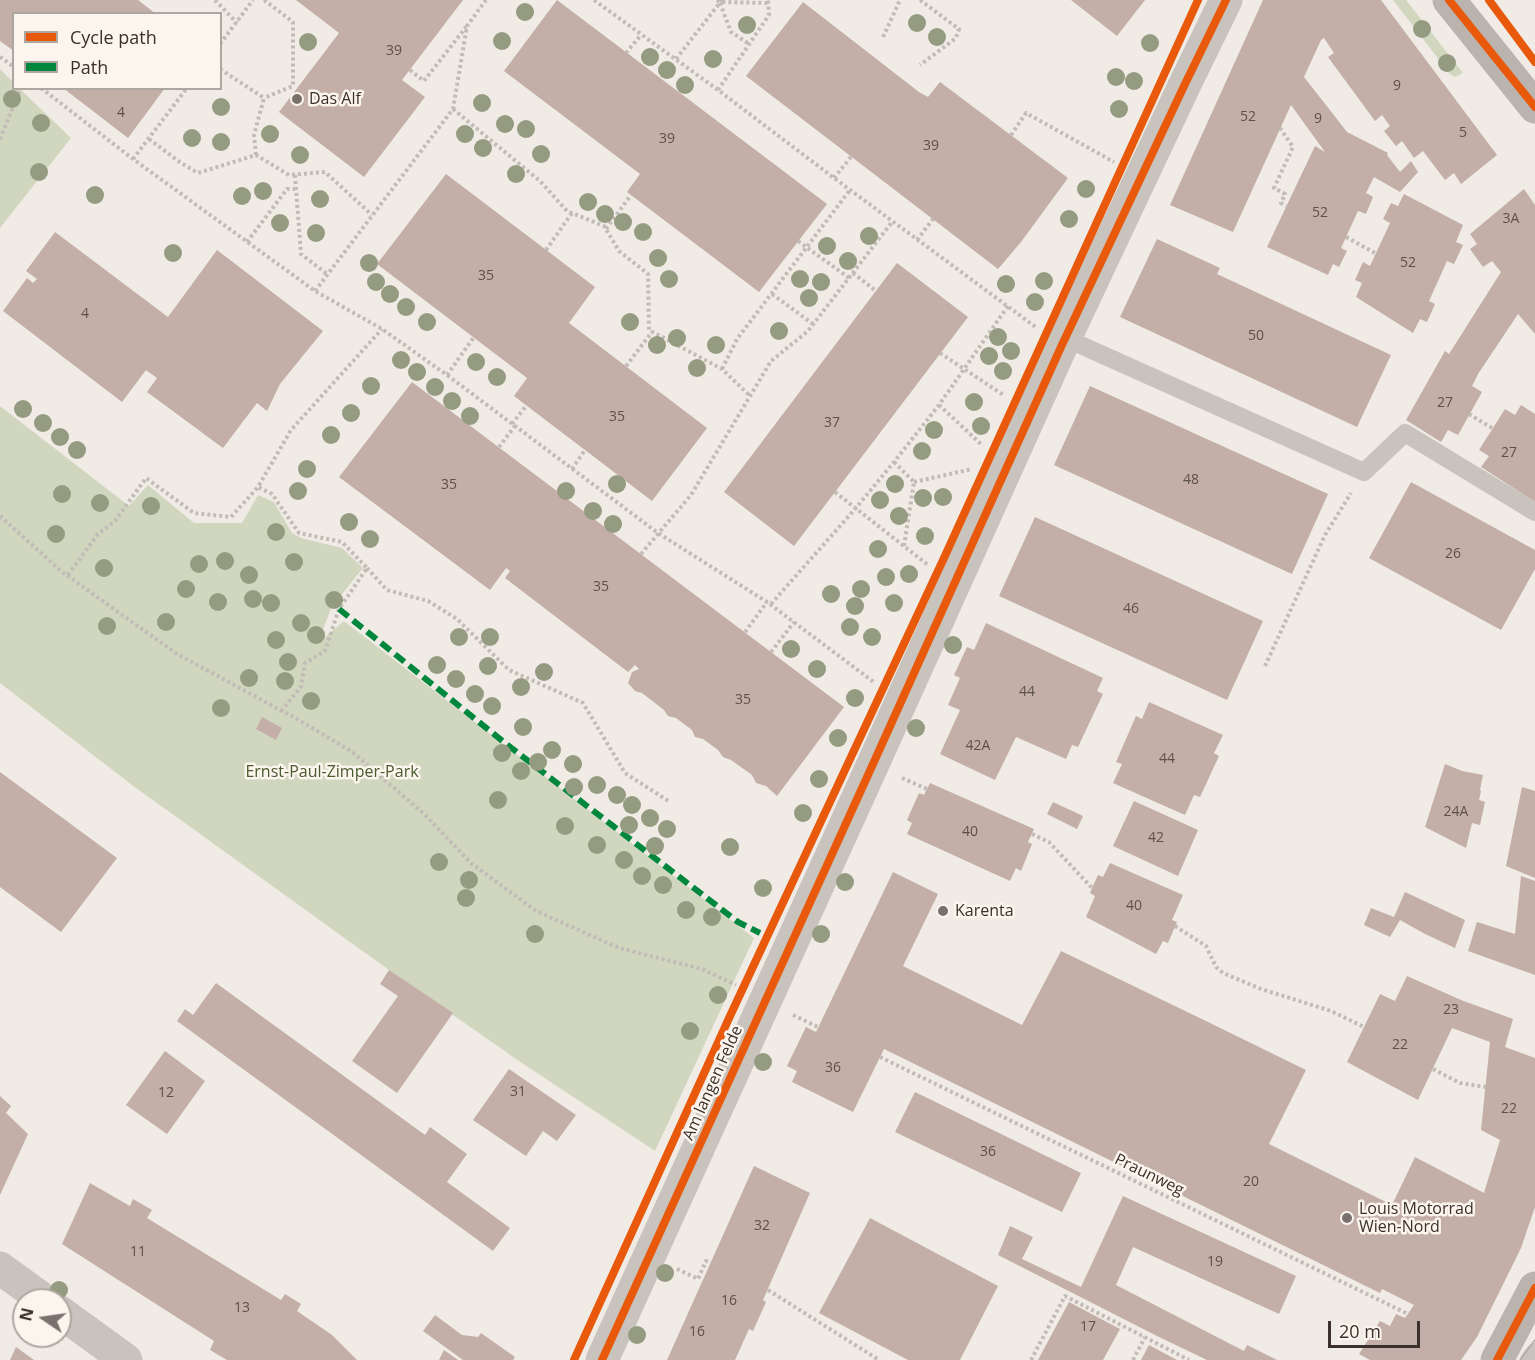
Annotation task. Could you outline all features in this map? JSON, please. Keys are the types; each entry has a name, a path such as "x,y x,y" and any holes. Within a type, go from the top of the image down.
{"main road":[{"path":"1449,0 1535,107"},
{"path":"1497,1360 1527,1324 1535,1288"}],"street":[{"name":"Am langen Felde","path":"602,1360 1051,333 1185,84 1226,0"},
{"path":"0,1268 28,1288"},
{"path":"72,1321 126,1360"}],"lane":[{"path":"1051,333 1364,472 1405,433 1535,512"},
{"path":"1529,1360 1535,1352"}],"path":[{"path":"214,0 237,23"},
{"path":"222,42 253,0"},
{"path":"264,0 293,22 292,86 264,98"},
{"path":"410,70 424,81 486,0"},
{"path":"594,0 917,240 1008,306 1051,333"},
{"path":"883,37 900,0"},
{"path":"920,0 959,29 956,38 920,65"},
{"path":"676,59 720,1"},
{"path":"718,90 769,15 768,1 720,1"},
{"path":"720,1 731,32 749,44"},
{"path":"315,291 453,109 467,26"},
{"path":"626,53 640,35"},
{"path":"0,57 12,66"},
{"path":"222,70 264,98"},
{"path":"0,139 20,90"},
{"path":"44,90 133,159 315,291 382,329 658,533 769,603 875,683"},
{"path":"133,159 186,90"},
{"path":"256,155 254,135 264,98"},
{"path":"453,109 540,181 567,211 604,226 620,252 648,274 649,330 722,369 750,396"},
{"path":"1011,135 1026,113 1114,162"},
{"path":"1280,128 1293,147 1274,188 1285,194 1281,203 1287,206"},
{"path":"149,139 198,172 256,155 289,175 325,172 372,215"},
{"path":"834,178 851,157"},
{"path":"295,174 301,254 327,274"},
{"path":"247,242 287,189 296,189"},
{"path":"722,369 737,339 850,190"},
{"path":"606,229 631,195"},
{"path":"546,250 572,213"},
{"path":"917,240 933,219"},
{"path":"641,554 691,495 771,361 808,331 892,221"},
{"path":"1346,237 1375,253"},
{"path":"798,241 849,278"},
{"path":"853,273 876,291"},
{"path":"771,294 813,324"},
{"path":"745,632 894,462 939,405 1008,306"},
{"path":"68,575 98,534 115,521 146,478 194,513 231,517 258,487 291,430 382,329"},
{"path":"626,366 652,332"},
{"path":"447,375 474,338"},
{"path":"940,354 1006,396"},
{"path":"939,405 983,446"},
{"path":"499,447 526,406"},
{"path":"1469,414 1492,428"},
{"path":"572,469 585,450"},
{"path":"894,462 914,482"},
{"path":"914,482 974,468"},
{"path":"1265,666 1325,535 1364,472"},
{"path":"904,546 914,482"},
{"path":"258,487 272,494 299,532 342,542 387,590 428,601 457,619 509,670 583,703 625,773 670,802"},
{"path":"835,492 929,565"},
{"path":"0,516 68,575 177,654 351,751 424,814 471,862 536,911 619,948 702,969 741,985 740,995"},
{"path":"281,711 301,687 304,663 325,651 339,609 367,568"},
{"path":"771,652 794,621"},
{"path":"902,777 927,789"},
{"path":"1032,834 1048,842 1092,888"},
{"path":"1175,926 1206,946 1216,967 1223,973 1261,989 1331,1011 1364,1027"},
{"path":"793,1015 818,1027"},
{"path":"1433,1069 1460,1083 1485,1087"},
{"path":"676,1268 698,1278 706,1261 711,1263"},
{"path":"768,1290 879,1360"},
{"path":"1031,1360 1065,1296 1189,1360"},
{"path":"1133,1360 1145,1338"}],"green space":[{"path":"1393,0 1406,0 1463,73 1455,77 1450,74"},
{"path":"0,69 12,81 12,90 21,90 71,138 0,228"},
{"name":"Ernst-Paul-Zimper-Park","path":"0,406 129,506 148,485 194,523 242,523 258,495 274,502 292,533 301,538 342,548 363,568 331,608 318,643 344,621 754,938 655,1151 516,1059 389,970 132,785 0,683"}],"building":[{"path":"0,0 138,0 153,12 12,12 12,50 0,41"},
{"path":"296,0 463,0 402,80 425,97 364,177 279,112 339,33"},
{"path":"557,0 827,204 759,292 627,192 640,174 504,71"},
{"path":"1071,0 1145,0 1117,36"},
{"path":"1263,0 1381,0 1497,155 1461,184 1454,173 1445,180 1423,151 1414,158 1402,141 1396,146 1384,131 1390,126 1382,115 1375,121 1328,57 1334,53 1324,38 1321,40 1304,77 1347,132 1388,153 1387,155 1400,172 1411,161 1418,172 1400,192 1374,177 1366,193 1373,197 1366,214 1358,211 1341,248 1347,251 1339,267 1333,264 1328,275 1267,247 1315,146 1325,152 1291,105 1233,232 1170,205"},
{"path":"803,2 919,92 928,97 940,82 1068,178 998,269 746,76"},
{"path":"66,90 164,90 128,138"},
{"path":"446,174 595,287 569,323 707,428 652,501 514,396 527,378 377,264"},
{"path":"1524,189 1535,205 1535,334 1518,314 1472,386 1482,392 1458,435 1448,430 1441,442 1406,420 1445,351 1449,354 1501,272 1492,261 1483,267 1470,249 1477,244 1470,234"},
{"path":"1404,194 1463,225 1456,242 1463,245 1454,264 1447,261 1429,301 1435,304 1427,322 1420,319 1413,333 1356,297 1362,283 1355,280 1363,262 1370,266 1390,223 1383,219 1391,203 1398,206"},
{"path":"55,232 168,317 217,250 323,331 280,384 267,411 257,403 223,448 147,392 157,378 146,370 122,402 3,311 27,278 33,283 37,279 26,271"},
{"path":"1157,239 1220,268 1217,274 1391,355 1357,427 1120,317"},
{"path":"897,263 968,317 794,546 724,492"},
{"path":"412,382 844,707 777,796 766,786 756,783 752,775 723,757 718,750 703,739 695,737 692,730 676,718 668,716 664,710 642,693 635,691 628,683 632,672 639,669 635,665 628,672 505,578 510,571 506,568 490,590 339,477"},
{"path":"1090,386 1328,494 1292,574 1054,465"},
{"path":"1521,405 1535,414 1535,502 1481,467 1489,456 1479,450 1505,409 1515,415"},
{"path":"1411,482 1535,550 1535,569 1501,630 1369,558"},
{"path":"1035,517 1263,621 1227,700 999,596"},
{"path":"986,623 1103,678 1097,691 1103,694 1078,747 1072,745 1066,759 1016,737 995,780 940,754 960,710 948,705 960,678 954,675 967,647 974,650"},
{"path":"1149,702 1223,735 1214,753 1219,756 1200,797 1194,795 1185,815 1113,783 1122,764 1116,762 1136,716 1142,719"},
{"path":"262,717 282,728 276,740 256,729"},
{"path":"1445,764 1462,771 1483,775 1479,800 1485,802 1480,825 1472,823 1466,848 1425,827"},
{"path":"0,772 117,858 61,932 0,887"},
{"path":"930,783 1034,829 1028,842 1032,844 1021,871 1016,868 1010,881 907,834 912,823 907,820 919,793 924,795"},
{"path":"1522,787 1535,791 1535,878 1506,866"},
{"path":"1134,801 1198,830 1178,876 1113,846"},
{"path":"1053,802 1083,816 1077,829 1047,814"},
{"path":"1110,863 1183,895 1172,920 1177,922 1168,943 1163,941 1156,954 1086,917 1095,896 1090,893 1092,888 1098,875 1103,877"},
{"path":"893,872 938,894 903,966 1022,1025 1061,951 1208,1022 1306,1070 1269,1144 1392,1205 1415,1157 1484,1193 1500,1140 1481,1130 1490,1042 1452,1028 1418,1100 1347,1062 1380,994 1395,1001 1407,976 1461,1000 1513,1019 1505,1047 1535,1058 1535,1207 1521,1248 1477,1337 1461,1360 1370,1360 1359,1354 1380,1321 1390,1326 1396,1314 1405,1318 1414,1305 1382,1289 1380,1293 884,1049 853,1112 792,1082 797,1071 787,1066 806,1027 816,1032"},
{"path":"1521,876 1535,881 1535,975 1468,951 1477,922 1515,934"},
{"path":"1405,892 1465,920 1455,948 1400,920 1390,937 1364,925 1371,908 1394,917"},
{"path":"389,970 453,1013 397,1093 352,1061 398,996 380,984"},
{"path":"216,983 425,1135 430,1127 467,1154 447,1182 510,1228 493,1251 177,1021 185,1009 193,1015"},
{"path":"165,1051 205,1081 167,1134 126,1105"},
{"path":"509,1069 576,1115 557,1141 543,1131 526,1156 473,1120"},
{"path":"915,1092 1081,1173 1062,1212 895,1132"},
{"path":"0,1096 11,1106 6,1113 28,1134 0,1195"},
{"path":"754,1166 810,1193 763,1300 766,1302 753,1331 749,1329 735,1360 667,1360"},
{"path":"90,1183 130,1206 133,1199 152,1210 147,1218 281,1300 285,1294 301,1304 297,1311 332,1335 357,1360 227,1360 210,1350 214,1341 62,1244"},
{"path":"1123,1196 1296,1276 1279,1314 1133,1247 1116,1285 1244,1351 1247,1345 1277,1360 1207,1360 998,1255 1010,1226 1033,1237 1022,1259 1081,1287"},
{"path":"870,1218 998,1286 960,1360 908,1360 819,1313"},
{"path":"1069,1302 1120,1329 1103,1360 1038,1360"},
{"path":"435,1315 462,1335 478,1337 481,1333 515,1357 513,1360 463,1360 423,1331"},
{"path":"1149,1345 1177,1360 1141,1360"},
{"path":"17,1348 34,1360 10,1360"},
{"path":"444,1350 458,1360 439,1360"}],"tram line":[{"path":"1520,1360 1535,1340"}],"marked path":[{"path":"339,609 505,743 738,922 760,933"}],"cycle path":[{"path":"574,1360 730,1016 944,558 1198,0"},
{"path":"602,1360 1061,347 1226,0"},
{"path":"1449,0 1535,107"},
{"path":"1489,0 1535,62"},
{"path":"1497,1360 1535,1288"}],"place":[{"name":"Das Alf","path":"297,99"},
{"name":"Karenta","path":"943,911"},
{"name":"Louis Motorrad Wien-Nord","path":"1347,1218"}]}
